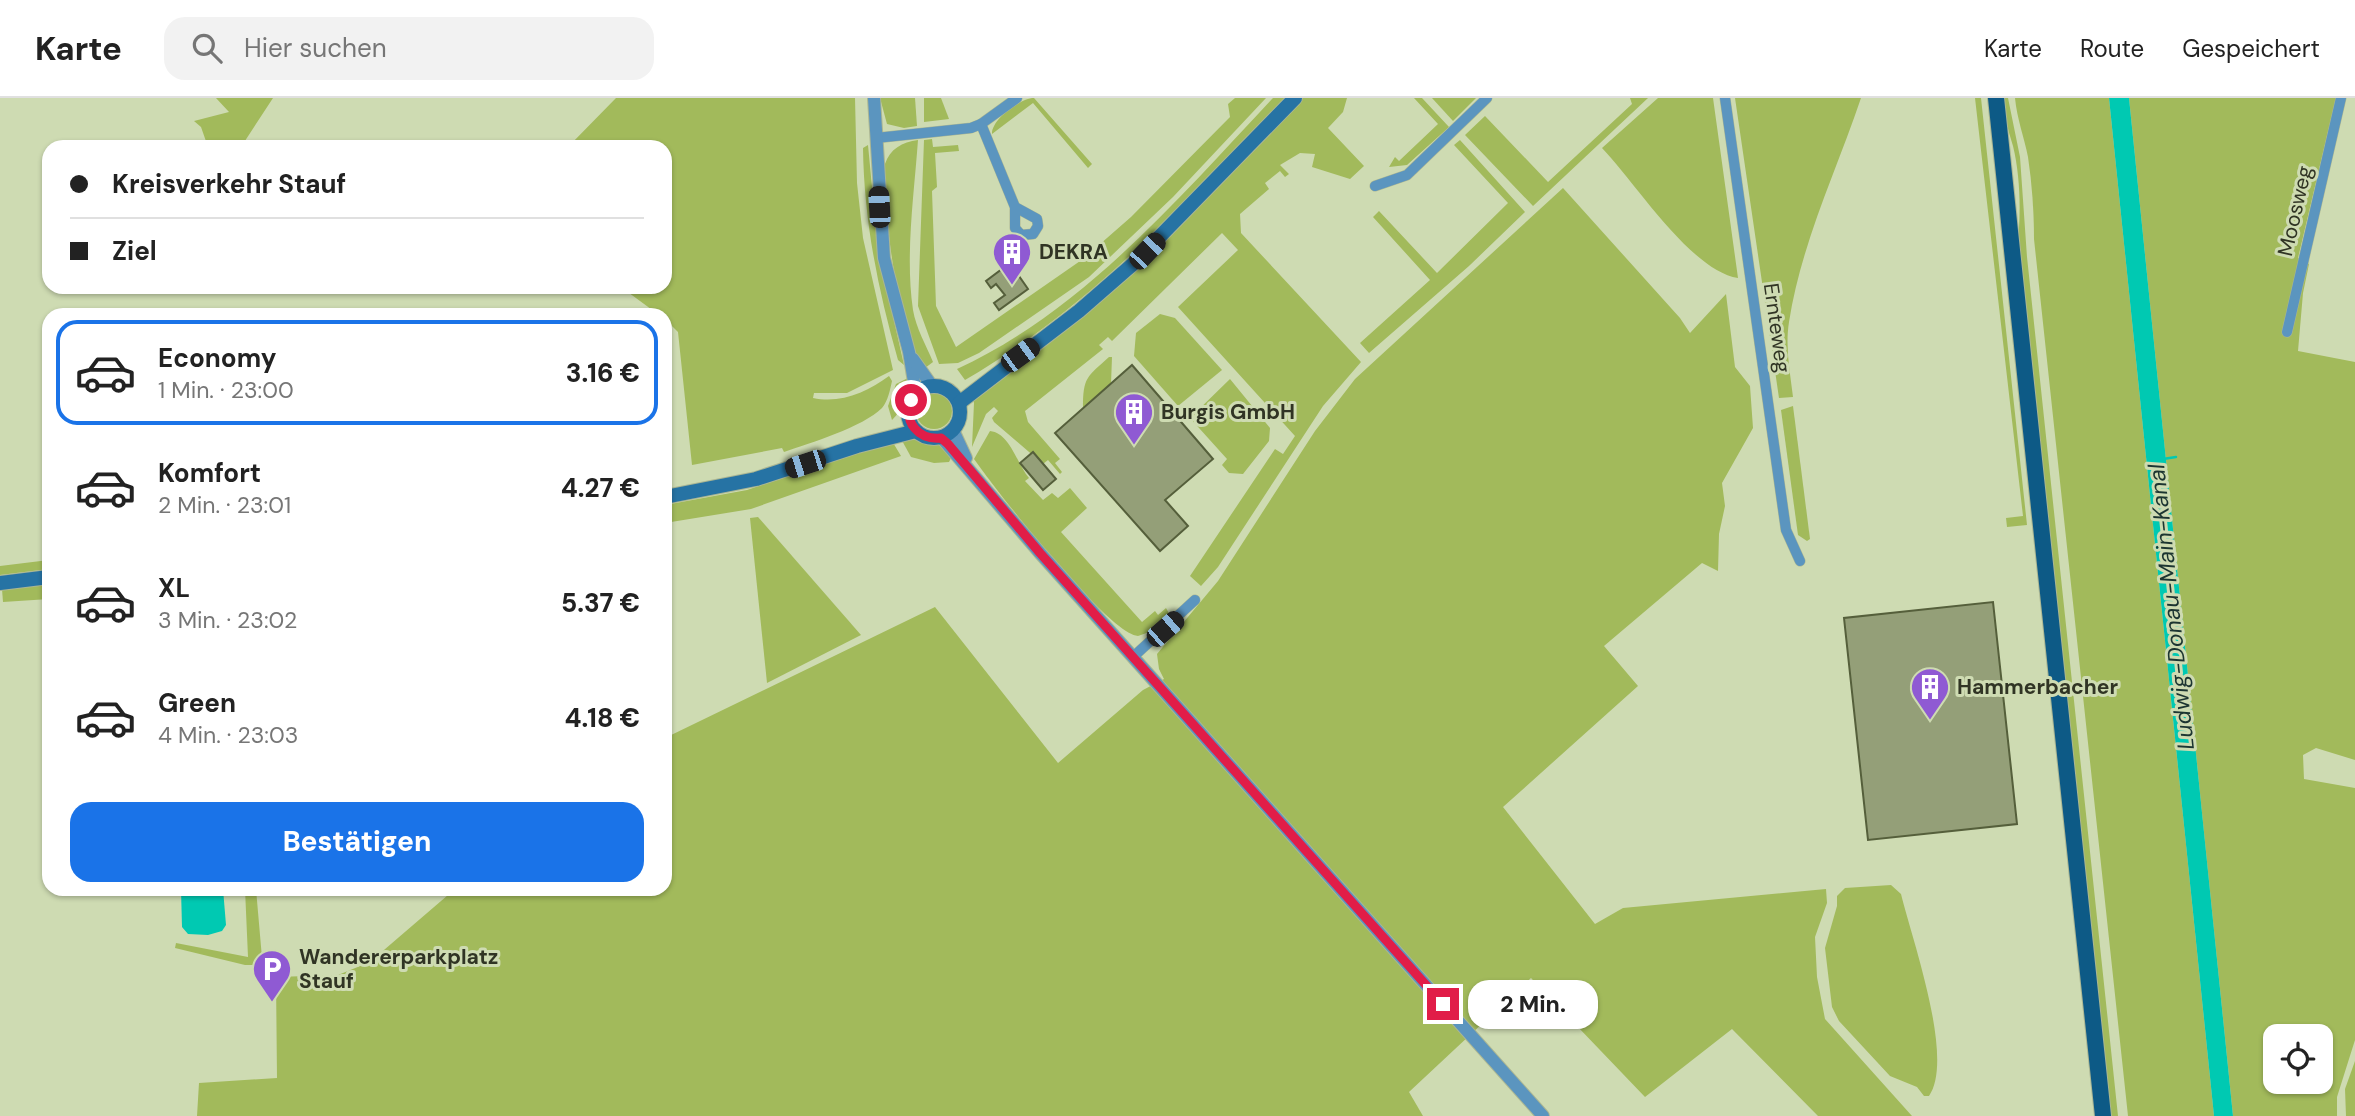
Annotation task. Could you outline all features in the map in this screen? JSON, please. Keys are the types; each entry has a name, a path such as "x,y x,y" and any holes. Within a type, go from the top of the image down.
{"main road":[{"path":"959,404 994,373 1079,311 1133,264 1295,98"},
{"path":"1996,98 2103,1116"},
{"path":"948,390 959,404 959,420 947,434 928,438 916,431 909,416 909,404 916,394 932,386 948,390 994,373"},
{"path":"858,446 909,416"},
{"path":"672,496 756,479 858,446 916,431"},
{"path":"0,583 42,578"}],"street":[{"path":"874,98 884,258 909,352 916,394"},
{"path":"876,138 964,130 981,124 1017,98"},
{"path":"1375,186 1407,175 1487,98"},
{"name":"Ernteweg","path":"1725,98 1786,530 1800,561"},
{"name":"Moosweg","path":"2287,332 2341,98"},
{"path":"981,124 1015,207"},
{"path":"909,352 932,386"},
{"path":"947,434 976,478 1543,1116"},
{"path":"1133,657 1195,600"}],"green space":[{"path":"216,98 273,98 246,140 206,140 201,127 194,121 229,112"},
{"path":"616,98 855,98 857,183 863,238 893,370 847,393 814,393 813,398 844,398 872,387 889,376 892,381 882,408 849,428 784,452 782,448 692,465 678,332 672,326 672,308 650,308 630,294 672,294 672,140 575,140"},
{"path":"880,98 915,98 917,126 904,128 887,124"},
{"path":"924,98 941,98 949,119 924,122"},
{"path":"1034,98 1092,164 1088,168 1033,103 992,134 1001,116 1021,102"},
{"path":"1235,98 1266,98 1173,197 1089,277 979,353 958,363 939,364 918,306 924,140 932,139 933,147 958,145 959,151 935,153 937,187 932,191 936,306 956,347 1083,259 1131,217 1230,117 1228,104"},
{"path":"1273,98 1286,98 1135,251 1054,320 965,380 957,369 1003,345 1088,284 1166,212"},
{"path":"1301,98 1347,98 1343,112 1328,128 1364,166 1350,179 1312,167 1315,154 1300,153 1280,165 1289,174 1285,177 1280,171 1265,183 1269,189 1240,214 1241,233 1361,362 1323,406 1218,567 1201,586 1190,576 1275,449 1283,454 1295,436 1178,307 1238,250 1222,233 1112,341 1108,337 1099,345 1103,349 1025,411 1028,422 1060,459 1055,463 1062,472 1060,474 1048,460 1043,464 994,422 992,418 998,411 994,407 986,414 972,447 972,395 1048,343"},
{"path":"1414,98 1422,98 1449,127 1407,165 1389,167 1395,157 1399,161 1438,124"},
{"path":"1432,98 1476,98 1453,121"},
{"path":"1630,98 1648,98 1533,206 1465,135 1485,116 1548,182 1632,104"},
{"path":"1658,98 1713,98 1738,278 1720,272 1683,243 1602,148"},
{"path":"1735,98 1861,98 1810,236 1795,293 1788,341 1793,397 1779,398"},
{"path":"1975,98 1981,98 2027,525 2007,527 2006,518 2023,516"},
{"path":"2002,98 2008,98 2020,157 2027,257 2118,1116 2110,1116 2017,251 2020,212 2018,172"},
{"path":"2015,98 2109,98 2214,1116 2128,1116 2034,239 2031,177"},
{"path":"2129,98 2336,98 2298,258 2309,264 2303,293 2298,351 2355,362 2355,760 2316,748 2303,755 2304,779 2355,788 2355,1040 2337,1097 2337,1116 2233,1116"},
{"path":"918,140 910,268 914,317 933,362 925,368 913,346 897,288 883,180 885,164 893,150 907,142"},
{"path":"1460,140 1525,212 1469,266 1369,353 1360,343 1430,280 1373,217 1379,211 1437,273 1508,203 1454,145"},
{"path":"868,145 878,250 904,365 898,360 873,255 864,175 863,148"},
{"path":"1563,188 1680,318 1690,333 1726,294 1735,367 1750,386 1753,428 1722,483 1725,506 1719,534 1718,571 1702,563 1604,646 1638,686 1503,807 1595,924 1623,908 1826,889 1827,903 1815,937 1817,977 1825,1019 1912,1116 1818,1116 1732,1029 1645,1097 1531,978 1409,1092 1423,1116 197,1116 199,1083 277,1078 276,977 338,975 370,962 447,896 672,896 672,735 935,607 1058,763 1143,690 1164,679 1159,669 1157,654 1218,581 1315,431 1355,379"},
{"path":"1160,314 1175,318 1222,370 1178,406 1134,356 1136,333"},
{"path":"1112,357 1111,384 1083,408 1088,378"},
{"path":"910,377 905,400 892,420 888,406 896,384"},
{"path":"1230,379 1270,428 1269,441 1243,474 1229,473 1222,465 1227,459 1190,418"},
{"path":"934,393 947,398 952,411 947,424 934,429 921,424 916,411 921,398"},
{"path":"1793,406 1810,539 1807,541 1798,535 1781,410"},
{"path":"990,431 1003,437 1008,443 1029,478 1025,481 1043,500 1052,493 1058,498 1070,488 1087,508 1061,532 1142,622 1155,611 1158,615 1166,608 1171,617 1155,630 1138,636 1123,629 1078,587 1027,528 974,459"},
{"path":"913,436 937,443 952,456 949,462 934,463 911,457 900,437"},
{"path":"892,441 901,456 751,509 672,522 672,504 747,490"},
{"path":"758,517 861,635 767,683 750,518"},
{"path":"42,561 42,570 0,575 0,566"},
{"path":"42,585 42,599 3,602 2,589"},
{"path":"1891,885 1901,894 1929,998 1937,1055 1936,1079 1929,1096 1924,1096 1917,1087 1890,1076 1839,1021 1832,1007 1825,948 1837,906 1837,896 1845,888"},
{"path":"245,896 257,896 262,958 260,965 245,965 175,948 176,943 248,957"},
{"path":"2355,1061 2355,1116 2346,1116 2345,1089"}],"water":[{"name":"Ludwig-Donau-Main-Kanal","path":"2109,98 2129,98 2233,1116 2214,1116"},
{"path":"181,896 224,896 226,925 222,931 208,935 188,934 182,927"}],"building":[{"name":"DEKRA","path":"1010,263 1028,289 999,310 994,303 1005,295 996,284 991,288 986,281"},
{"name":"Burgis GmbH","path":"1132,365 1213,459 1165,500 1188,526 1160,551 1055,433"},
{"path":"1033,452 1056,479 1043,490 1020,463"},
{"name":"Hammerbacher","path":"1993,602 2017,824 1868,840 1844,618"}],"waterway":[{"name":"Ludwig-Donau-Main-Kanal","path":"2163,459 2176,457"}],"place":[{"name":"DEKRA","path":"1012,286"},
{"name":"Burgis GmbH","path":"1134,446"},
{"name":"Hammerbacher","path":"1930,721"},
{"name":"Wandererparkplatz Stauf","path":"272,1003"}],"route":[{"path":"911,400 908,413 914,428 924,436 941,438 948,444 1040,553 1443,1004"}]}
